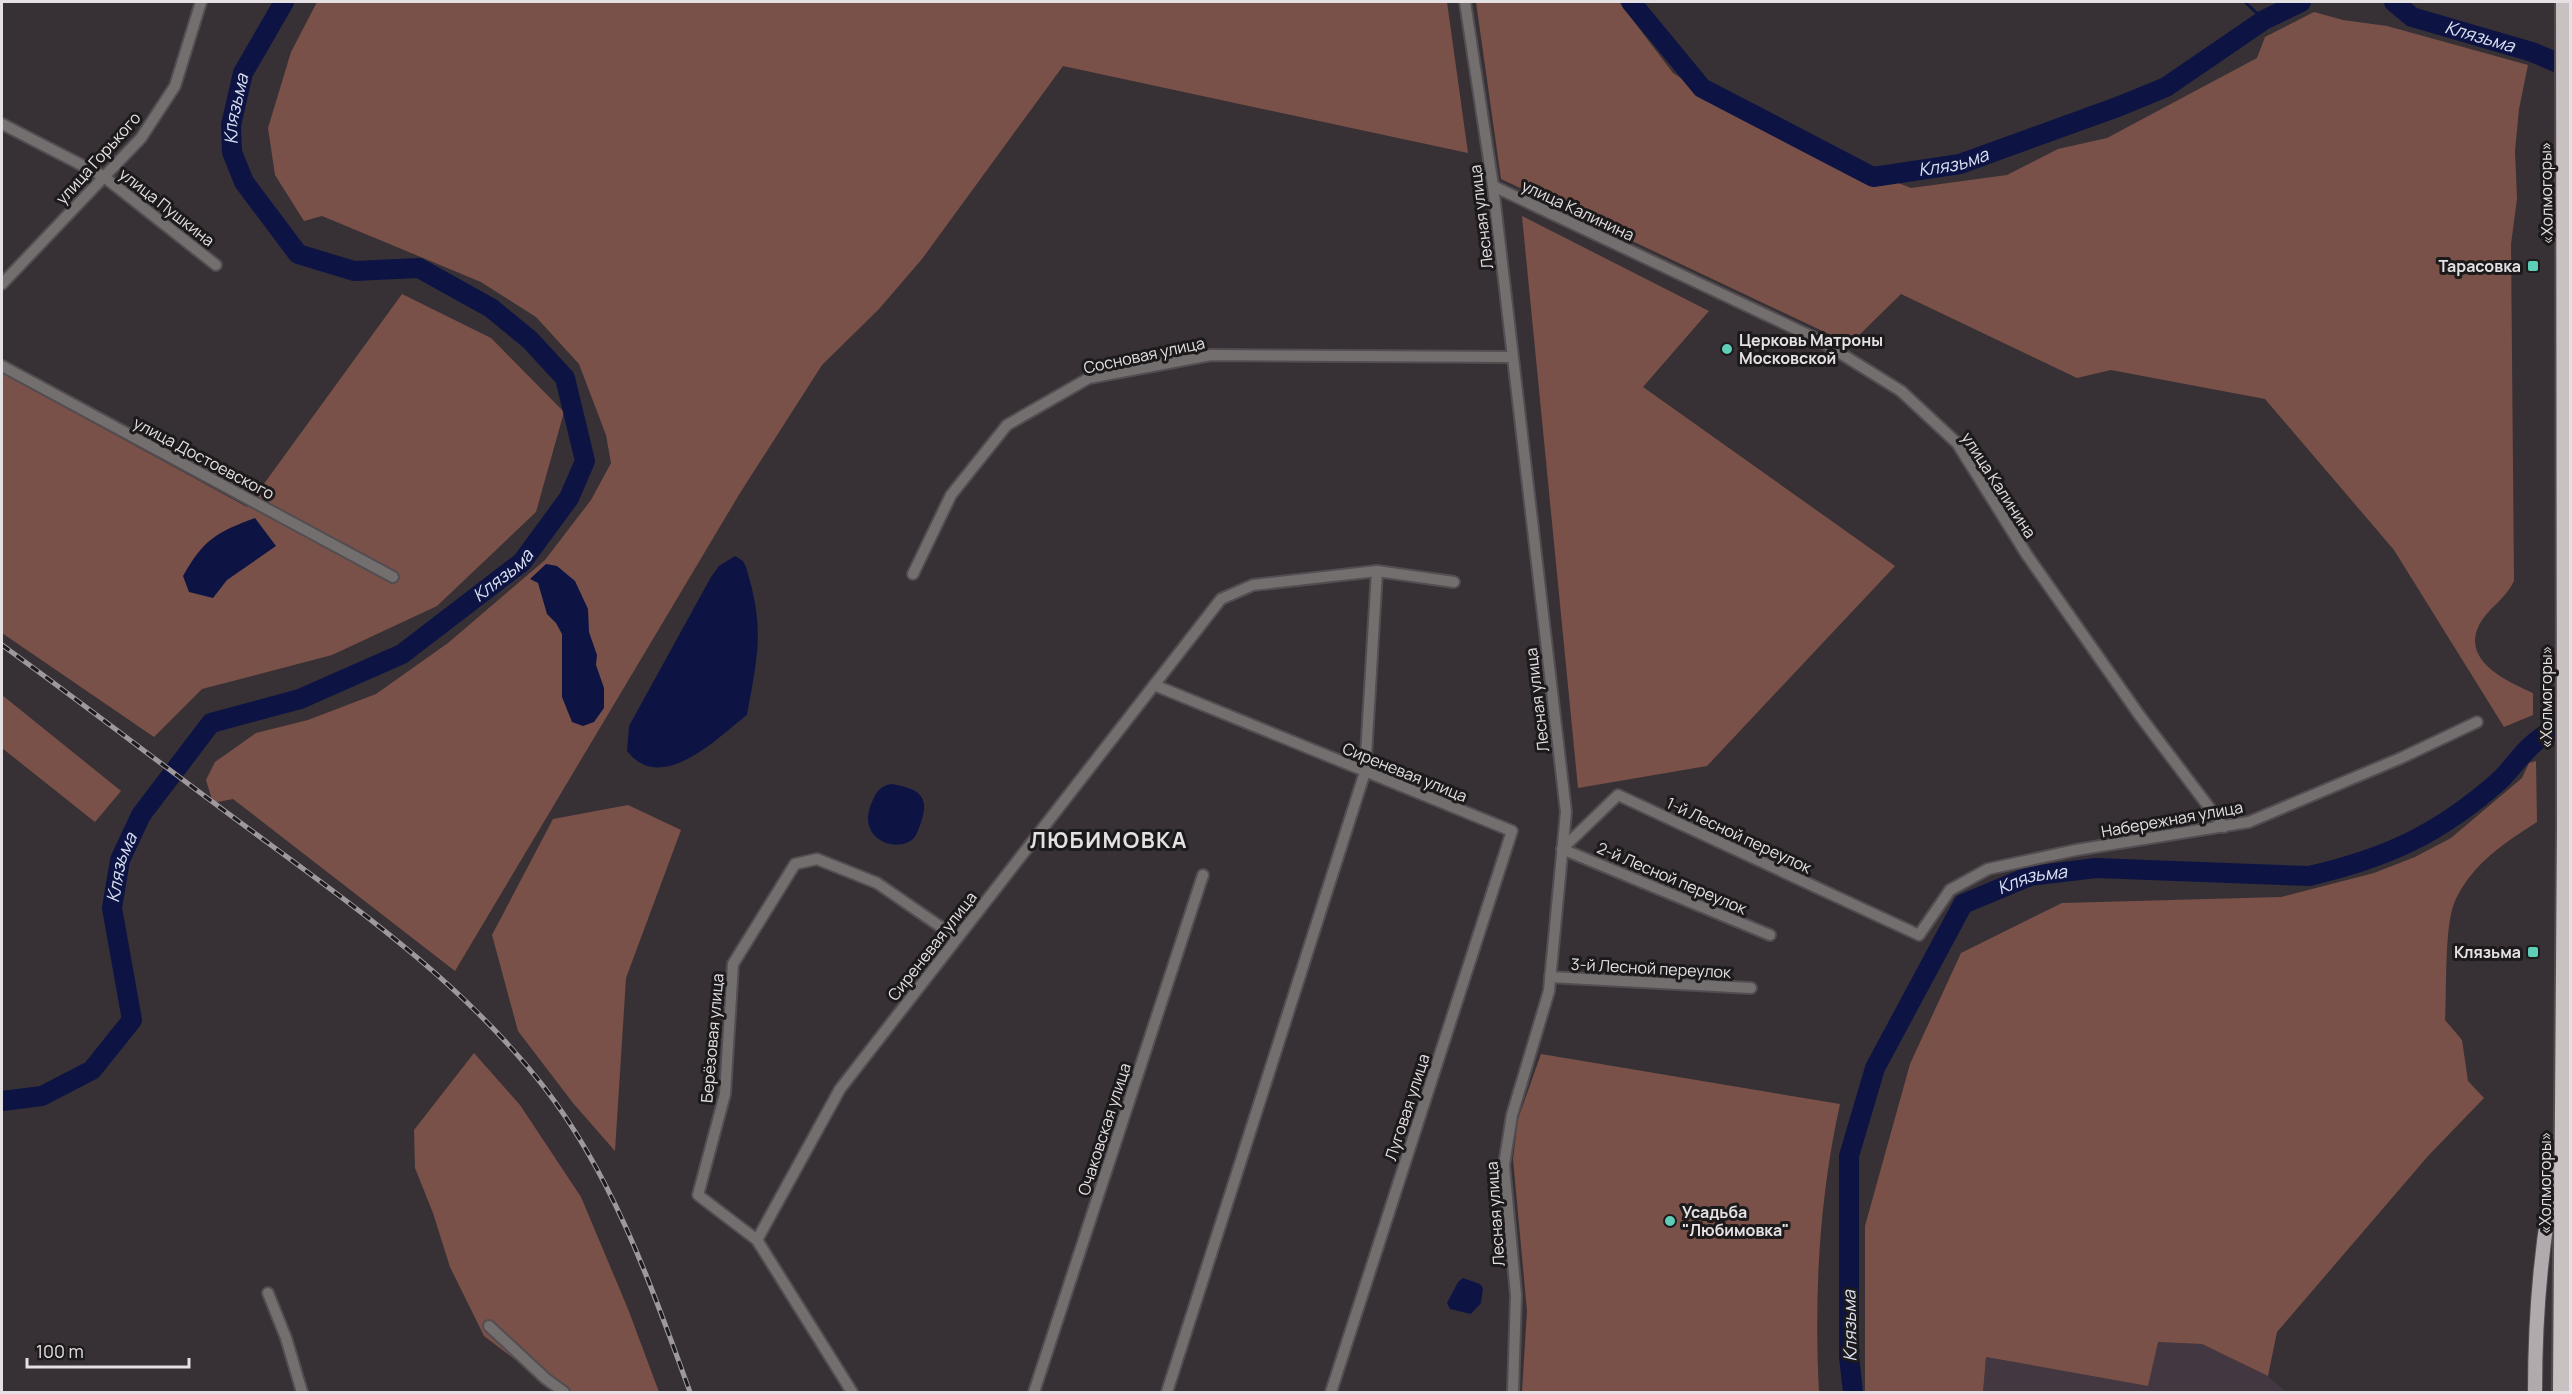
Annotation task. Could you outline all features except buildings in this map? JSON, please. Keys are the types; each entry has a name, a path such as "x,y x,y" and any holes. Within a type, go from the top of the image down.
{"highway":[{"name":"«Холмогоры»","path":"2561,1392 2565,827 2564,8"}],"main road":[{"path":"2535,1392 2539,1285 2546,1214 2563,1135"}],"street":[{"name":"улица Горького","path":"2,284 141,138 175,86 201,2"},
{"name":"Лесная улица","path":"1465,2 1493,186 1566,812 1549,991 1512,1115 1504,1165 1516,1295 1513,1392"},
{"name":"улица Пушкина","path":"2,124 103,177 216,265"},
{"name":"улица Калинина","path":"1493,186 1819,340 1901,391 1957,443 2027,555 2140,716 2224,827"},
{"name":"Сосновая улица","path":"913,574 951,495 1007,424 1089,378 1211,355 1512,357"},
{"name":"улица Достоевского","path":"2,366 393,577"},
{"name":"Сиреневая улица","path":"757,1240 840,1089 1221,598 1253,585 1377,571 1454,582"},
{"path":"1167,1392 1365,772 1377,571"},
{"name":"Сиреневая улица","path":"1154,685 1512,831"},
{"name":"Набережная улица","path":"1919,935 1950,890 1988,869 2076,850 2224,827 2260,818 2477,722"},
{"name":"1-й Лесной переулок","path":"1562,849 1618,795 1919,935"},
{"name":"Луговая улица","path":"1331,1392 1512,831"},
{"name":"2-й Лесной переулок","path":"1562,849 1770,935"},
{"name":"Берёзовая улица","path":"852,1392 757,1240 698,1195 725,1094 733,964 795,864 817,859 877,883 957,938"},
{"name":"Очаковская улица","path":"1034,1392 1203,875"},
{"name":"3-й Лесной переулок","path":"1550,977 1751,988"},
{"path":"268,1293 286,1338 302,1392"},
{"path":"489,1326 546,1379 564,1392"}],"shaded area":[{"path":"317,2 1447,2 1468,153 1063,66 922,259 879,309 822,365 740,493 455,971 233,799 213,803 206,780 215,762 256,733 308,720 376,694 448,643 545,560 591,500 611,463 606,435 579,364 536,317 481,282 322,216 304,221 275,175 268,128 291,52"},
{"path":"1476,2 1619,2 1673,73 1762,129 1911,188 2007,175 2058,149 2107,138 2257,58 2265,37 2314,12 2343,20 2387,26 2528,65 2519,109 2515,151 2517,199 2511,244 2514,581 2487,613 2479,625 2475,638 2476,650 2490,669 2533,693 2533,715 2504,727 2394,550 2265,399 2111,370 2077,378 1901,294 1850,344 1501,179"},
{"path":"1522,216 1709,311 1643,387 1895,566 1707,766 1578,788"},
{"path":"402,294 491,338 564,412 536,512 437,606 332,655 202,689 154,737 2,633 2,373 247,507"},
{"path":"255,518 276,546 227,580 213,598 189,592 183,576 205,545 221,533"},
{"path":"735,556 743,561 746,567 758,625 757,658 747,715 706,748 689,758 673,765 656,767 641,763 627,751 629,726 711,577 719,566"},
{"path":"546,564 557,566 575,581 588,609 589,632 604,688 604,708 594,722 583,726 572,722 562,697 562,634 547,614 538,583 530,579"},
{"path":"2,695 121,791 95,822 2,748"},
{"path":"2536,761 2537,822 2501,846 2480,865 2462,888 2451,912 2445,1020 2462,1040 2468,1081 2484,1098 2428,1156 2277,1332 2268,1376 2202,1344 2158,1342 2148,1386 1986,1357 1983,1392 1865,1392 1865,1226 1910,1064 1961,953 2062,903 2281,897 2374,873 2415,857 2451,838 2522,778 2529,763"},
{"path":"891,784 912,789 922,798 924,805 924,813 917,833 903,844 893,845 884,842 875,836 870,828 868,816 874,798 881,788"},
{"path":"628,805 681,830 626,978 615,1151 573,1103 518,1031 492,935 553,819"},
{"path":"474,1053 520,1105 581,1197 628,1309 659,1392 558,1392 484,1336 450,1267 433,1213 415,1168 414,1130"},
{"name":"Усадьба \"Любимовка\"","path":"1541,1054 1840,1104 1827,1175 1820,1247 1817,1319 1819,1392 1522,1392 1527,1311 1513,1159 1518,1119"},
{"path":"1463,1278 1480,1284 1483,1288 1481,1303 1471,1314 1450,1309 1447,1303 1458,1282"},
{"path":"2157,1342 2202,1344 2268,1376 2286,1392 1983,1392 1986,1357 2148,1386"}],"waterway":[{"name":"Клязьма","path":"2,1101 42,1096 92,1070 132,1020 112,908 120,860 141,815 211,723 300,699 402,654 522,562 569,498 585,461 565,378 530,340 491,308 419,268 354,271 298,254 244,182 232,152 231,125 243,73 284,2"},
{"name":"Клязьма","path":"1631,2 1702,88 1873,177 1960,164 2120,106 2166,87 2264,20 2301,2"},
{"path":"2245,2 2264,20"},
{"name":"Клязьма","path":"2394,2 2412,17 2532,52 2570,68"},
{"name":"Клязьма","path":"1853,1392 1849,1357 1849,1156 1875,1068 1963,904 2030,876 2096,868 2309,876 2337,869 2411,842 2455,816 2499,781 2537,740 2570,718"}],"railway":[{"path":"2,645 362,913 440,977 512,1048 569,1122 611,1195 645,1272 690,1392"}],"place":[{"name":"Тарасовка","path":"2533,266"},
{"name":"Церковь Матроны Московской","path":"1727,349"},
{"name":"Клязьма","path":"2533,952"},
{"name":"Усадьба \"Любимовка\"","path":"1670,1221"}],"district":[{"name":"ЛЮБИМОВКА","path":"1109,840"}]}
